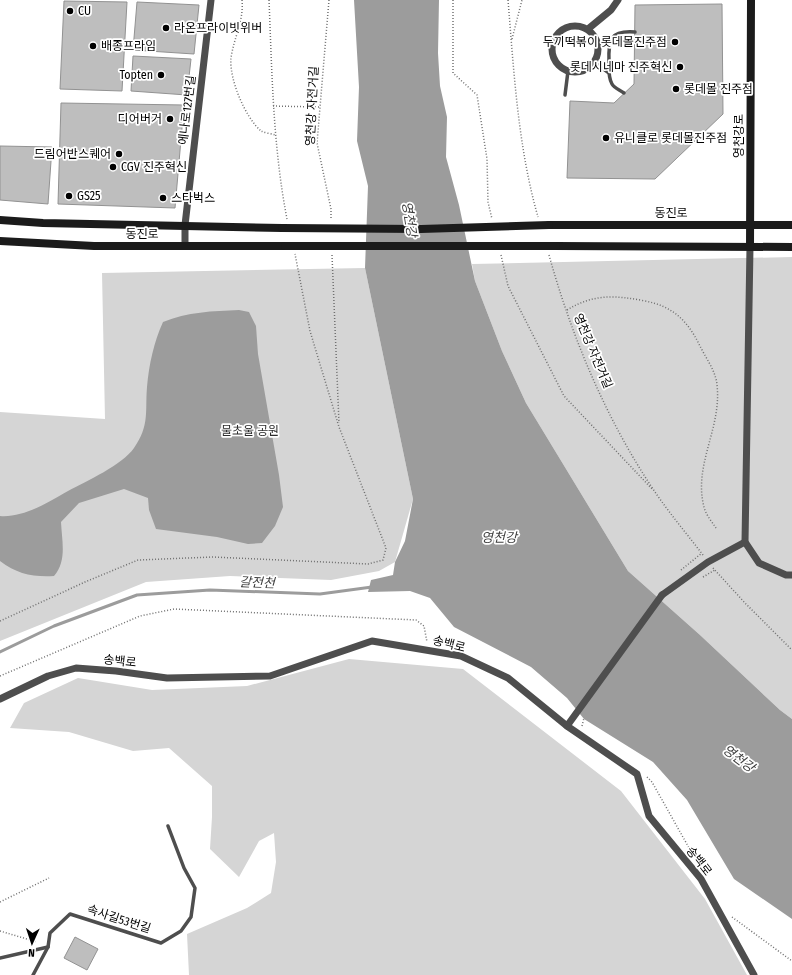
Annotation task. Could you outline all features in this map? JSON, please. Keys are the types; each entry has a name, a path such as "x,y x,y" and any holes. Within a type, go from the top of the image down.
{"street":[{"name":"에나로127번길","path":"185,246 185,225 211,0"},
{"path":"588,29 611,10 618,0"},
{"name":"영천강로","path":"750,247 751,0"},
{"path":"573,25 588,29 594,34 599,48 594,62 583,70 568,71 556,62 553,54 554,39 565,28 573,25"},
{"name":"동진로","path":"0,220 43,223 421,228 549,225 792,225"},
{"name":"동진로","path":"0,241 94,246 750,247"},
{"path":"792,247 750,247 746,542 758,563 786,575 792,575"},
{"path":"567,726 662,595 708,562 746,542"},
{"name":"송백로","path":"0,699 48,676 76,668 116,671 167,678 270,676 372,641 461,656 508,678 567,726 637,774 649,816 701,879 754,975"}],"lane":[{"path":"624,93 613,86 609,78 608,45 611,39 622,31 635,32"},
{"path":"594,62 609,73"},
{"path":"565,95 568,71"},
{"name":"속사길53번길","path":"33,975 48,947 50,933 70,914 161,943 181,931 191,917 195,888 184,868 168,826"},
{"path":"0,958 48,947"}],"path":[{"path":"242,0 243,14 231,58 235,88 250,116 262,131 276,135"},
{"path":"269,0 273,106 285,226"},
{"name":"영천강 자전거길","path":"329,0 317,143 331,209 331,225"},
{"path":"453,0 453,73 477,96 487,159 488,202 494,225"},
{"path":"508,0 520,136 538,220"},
{"path":"512,41 522,0"},
{"path":"273,106 320,107"},
{"path":"332,248 339,427"},
{"name":"영천강 자전거길","path":"547,250 566,310 585,361 621,435 655,492 708,562 745,603 792,650"},
{"path":"0,621 85,582 138,560 213,557 368,564 383,560 386,548 339,427 310,331 295,254"},
{"path":"501,255 508,286 564,396 655,492"},
{"path":"566,310 582,301 603,297 641,300 659,304 679,315 691,329 718,384 716,417 702,468 701,489 704,509 716,528"},
{"path":"0,676 140,616 174,609 416,620 424,626 428,650"},
{"path":"642,773 652,782 694,857"},
{"path":"0,902 50,878"},
{"path":"726,913 792,961"},
{"path":"0,931 21,936 48,947"}],"green space":[{"path":"792,257 792,719 780,710 700,635 628,571 526,403 502,351 475,281 472,264"},
{"name":"물초울 공원","path":"365,268 413,499 395,562 379,571 331,580 230,576 146,582 0,641 0,412 105,419 102,273"},
{"path":"349,659 463,669 621,791 705,899 747,975 189,975 187,934 247,908 271,893 276,862 274,833 259,841 239,877 210,849 212,786 169,748 133,751 69,732 10,728 24,703 78,678 152,690 247,686"}],"water":[{"name":"영천강","path":"354,0 439,0 438,53 440,86 447,117 446,157 459,205 475,281 502,351 526,403 628,571 700,635 780,710 792,719 792,919 734,879 687,800 653,762 584,719 567,698 531,667 454,627 430,598 410,591 368,592 371,580 393,575 395,562 405,541 413,499 365,268 368,186 357,141 359,87"},
{"path":"239,310 249,312 256,326 258,354 279,475 283,507 275,526 262,543 248,544 217,537 156,529 149,510 148,498 124,489 79,503 61,522 63,551 61,564 54,576 25,574 0,561 0,516 9,516 27,512 44,504 113,466 134,448 145,425 149,370 157,337 163,322 191,314"}],"building":[{"name":"배종프라임","path":"64,1 127,2 122,91 60,89"},
{"name":"라온프라이빗위버","path":"137,2 199,5 194,54 133,50"},
{"name":"롯데몰 진주점","path":"722,4 723,114 655,179 567,178 570,101 614,103 634,84 635,5"},
{"name":"Topten","path":"133,56 191,59 187,95 131,91"},
{"name":"드림어반스퀘어","path":"61,103 184,105 175,208 58,204"},
{"path":"0,146 52,147 48,204 0,200"},
{"path":"75,937 98,949 87,970 64,958"}],"waterway":[{"name":"갈전천","path":"0,652 54,626 137,595 210,590 320,594 372,587"}],"place":[{"name":"CU","path":"70,11"},
{"name":"라온프라이빗위버","path":"166,28"},
{"name":"두끼떡볶이 롯데몰진주점","path":"675,42"},
{"name":"배종프라임","path":"93,46"},
{"name":"롯데시네마 진주혁신","path":"680,67"},
{"name":"Topten","path":"161,75"},
{"name":"롯데몰 진주점","path":"676,89"},
{"name":"디어버거","path":"170,119"},
{"name":"유니클로 롯데몰진주점","path":"606,138"},
{"name":"드림어반스퀘어","path":"119,154"},
{"name":"CGV 진주혁신","path":"113,167"},
{"name":"GS25","path":"69,196"},
{"name":"스타벅스","path":"163,198"}]}
